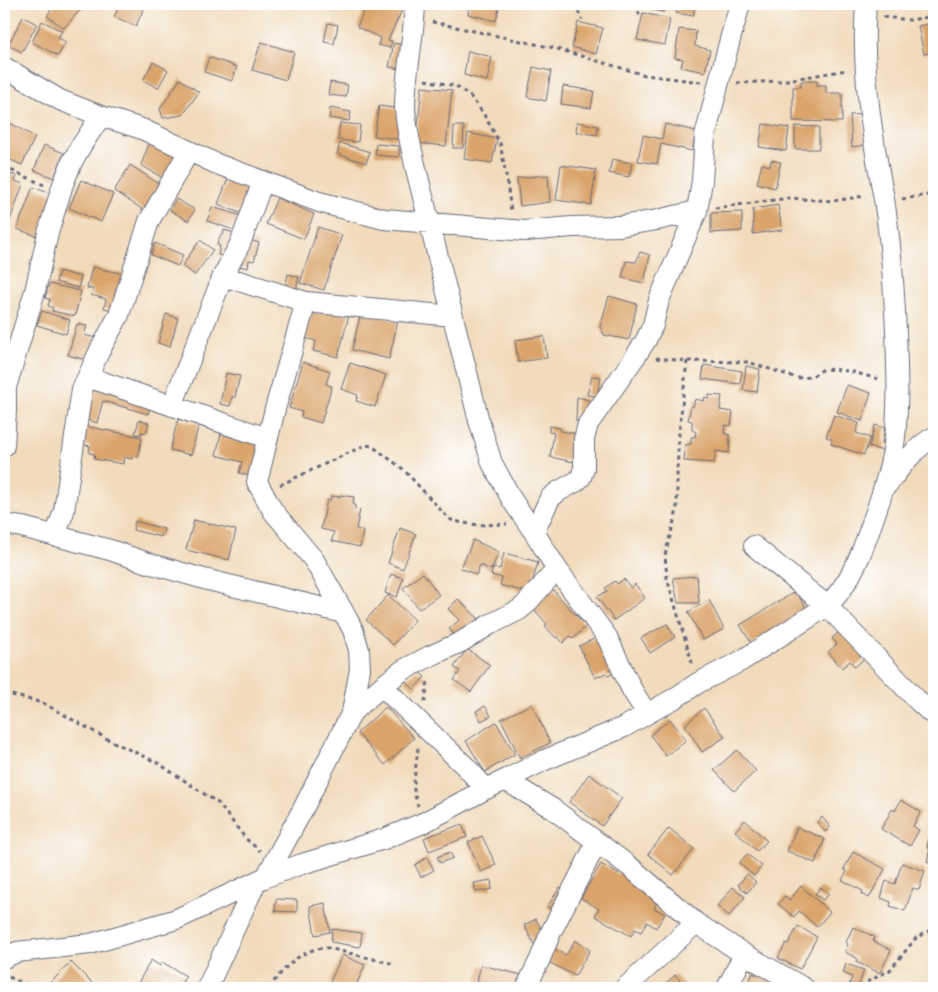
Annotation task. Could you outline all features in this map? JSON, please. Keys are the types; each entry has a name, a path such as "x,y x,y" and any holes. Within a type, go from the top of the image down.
{"street":[{"path":"531,527 550,498 577,482 581,477 584,468 584,439 588,424 635,357 653,325 660,300 697,211 702,181 705,136 740,4"},
{"path":"4,958 17,952 90,944 177,919 265,874 384,839 423,823 486,788 545,760 624,727 698,683 741,661 827,606 842,590 854,570 884,489 895,438 898,384 894,279 883,197 872,135 865,66 865,9"},
{"path":"414,11 405,106 407,126 479,421 492,463 512,500 557,569 607,637 632,690 647,714"},
{"path":"4,67 60,100 142,129 217,164 319,202 384,219 525,231 620,226 697,211"},
{"path":"4,446 6,387 10,356 35,291 48,233 72,162 101,116"},
{"path":"55,536 64,511 82,389 118,316 149,221 189,151"},
{"path":"172,406 223,276 240,244 263,181"},
{"path":"223,276 306,302 454,316"},
{"path":"207,988 265,874 303,809 352,712 360,669 359,650 353,630 344,612 314,560 273,511 257,480 306,302"},
{"path":"88,377 268,438"},
{"path":"884,489 919,449 934,437"},
{"path":"4,524 110,550 204,579 344,612"},
{"path":"754,546 827,606 919,702 934,714"},
{"path":"352,712 403,670 461,642 519,610 557,569"},
{"path":"382,686 486,788"},
{"path":"505,780 553,809 629,866 696,923 744,954 804,988"},
{"path":"526,988 551,932 597,842"},
{"path":"626,988 696,923"},
{"path":"727,988 744,954"}],"path":[{"path":"575,4 582,20"},
{"path":"635,4 640,16"},
{"path":"865,9 897,20 934,16"},
{"path":"414,11 482,33 554,48 645,74 719,84 781,81 865,66"},
{"path":"407,76 456,86 470,96 483,114 500,143 515,230"},
{"path":"4,167 61,192"},
{"path":"697,211 789,198 833,201 883,197 918,198 934,194"},
{"path":"635,357 687,361 748,362 797,378 811,377 822,370 846,371 898,384"},
{"path":"687,361 679,432 677,510 665,555 667,578 698,683"},
{"path":"263,493 365,445 372,446 403,469 449,518 456,522 531,527"},
{"path":"423,823 414,792 414,781 430,656"},
{"path":"4,693 43,704 158,764 218,803 246,839 265,874"},
{"path":"862,988 867,982 890,970 916,938 934,928"},
{"path":"268,988 290,964 305,953 318,948 328,948 394,964"},
{"path":"4,975 35,988"}],"building":[{"path":"55,4 79,4 83,7 64,28 47,16"},
{"path":"120,4 134,4 144,8 136,26 114,17"},
{"path":"367,4 400,4 404,6 388,40 392,41 390,48 378,45 380,38 357,27"},
{"path":"470,4 500,4 496,21 468,14"},
{"path":"653,4 665,4 664,12 652,10"},
{"path":"677,4 695,4 693,16 676,13"},
{"path":"643,13 670,19 665,45 637,40"},
{"path":"23,17 37,24 22,52 8,45"},
{"path":"42,21 62,31 58,38 66,42 58,56 32,42"},
{"path":"578,22 603,28 596,54 572,47"},
{"path":"328,23 338,25 334,44 324,42"},
{"path":"934,23 934,52 924,54 918,26"},
{"path":"679,29 696,31 695,46 710,50 705,72 681,67 683,59 675,58"},
{"path":"261,42 294,52 286,80 252,70"},
{"path":"394,43 404,45 400,69 389,67"},
{"path":"468,51 492,57 487,81 464,75"},
{"path":"209,57 237,67 232,81 204,72"},
{"path":"153,62 168,70 158,88 143,80"},
{"path":"533,67 551,71 546,101 527,97"},
{"path":"180,79 199,92 183,115 163,118 160,109"},
{"path":"801,81 817,81 817,85 826,85 826,93 842,93 842,122 793,121 793,87 801,87"},
{"path":"330,82 348,85 346,97 328,95"},
{"path":"563,86 594,91 591,108 561,104"},
{"path":"422,87 452,90 446,146 416,143"},
{"path":"379,106 402,109 397,139 374,136"},
{"path":"330,108 351,112 349,121 329,118"},
{"path":"863,114 865,145 852,147 850,115"},
{"path":"577,122 598,126 597,135 576,132"},
{"path":"10,123 35,137 22,165 4,157 4,137"},
{"path":"340,123 360,125 358,142 338,140"},
{"path":"665,124 696,131 692,151 661,144 657,164 638,161 643,135 662,139"},
{"path":"763,124 789,128 786,151 759,147"},
{"path":"454,126 464,126 463,148 453,148"},
{"path":"795,126 819,127 819,149 795,149"},
{"path":"468,133 497,139 492,163 464,159"},
{"path":"150,141 179,154 166,180 141,165"},
{"path":"340,143 370,152 366,163 337,154"},
{"path":"376,144 399,146 399,157 375,155"},
{"path":"44,145 64,153 54,178 34,170"},
{"path":"612,159 632,163 629,177 609,173"},
{"path":"771,160 781,162 775,188 757,183 762,164 770,166"},
{"path":"130,165 161,185 145,211 114,191"},
{"path":"561,165 596,170 591,205 556,200"},
{"path":"6,173 17,176 15,181 23,184 4,237 4,198 8,185 4,184"},
{"path":"548,175 550,202 520,206 517,178"},
{"path":"229,176 256,187 245,215 218,204"},
{"path":"81,180 113,194 101,222 69,208"},
{"path":"33,187 54,195 39,237 17,229"},
{"path":"277,198 314,214 304,239 266,224"},
{"path":"176,199 195,210 188,221 170,210"},
{"path":"778,205 782,230 753,234 753,209"},
{"path":"212,207 242,216 237,231 207,221"},
{"path":"742,212 742,231 711,233 711,213"},
{"path":"318,227 342,235 324,290 300,283"},
{"path":"224,230 235,233 228,257 218,255 220,246 217,245"},
{"path":"247,239 259,243 254,261 249,260 248,268 239,266"},
{"path":"200,240 213,250 195,275 182,266"},
{"path":"155,243 183,255 178,266 151,255"},
{"path":"640,252 650,255 644,283 622,278 626,261 636,262"},
{"path":"92,267 124,274 116,311 104,308 106,299 91,295 93,289 87,288"},
{"path":"59,271 81,277 78,288 56,282"},
{"path":"288,274 299,277 296,290 285,288"},
{"path":"49,284 81,291 75,316 52,311 53,308 48,306 50,299 45,298"},
{"path":"609,296 637,304 629,340 604,335 600,327"},
{"path":"325,309 349,315 338,357 313,351 316,341 304,338 311,311 324,314"},
{"path":"42,311 70,320 66,334 37,325"},
{"path":"361,312 398,321 389,359 352,350"},
{"path":"166,314 178,318 170,347 158,343"},
{"path":"77,324 87,326 84,335 100,339 93,362 68,355"},
{"path":"544,336 547,358 518,362 515,340"},
{"path":"303,362 330,371 326,384 332,386 321,423 301,417 302,412 289,408"},
{"path":"350,363 386,375 375,407 356,401 358,395 341,389"},
{"path":"704,365 742,371 740,384 702,379"},
{"path":"746,366 760,369 757,392 743,390"},
{"path":"226,373 240,376 235,397 232,397 230,406 220,404"},
{"path":"592,376 601,377 597,396 587,395"},
{"path":"91,384 152,401 148,414 103,401 97,423 82,418"},
{"path":"847,385 871,393 862,421 837,412"},
{"path":"709,395 722,396 720,410 733,412 731,426 725,425 724,433 730,435 729,453 716,451 714,463 684,461 685,445 691,444 691,437 695,437 696,432 692,430 692,421 688,420 691,406 693,407 695,399 704,401 705,397 709,399"},
{"path":"577,397 589,400 586,421 576,421"},
{"path":"834,415 859,423 856,433 870,438 864,455 831,444 832,439 826,437"},
{"path":"178,419 199,424 191,455 170,450"},
{"path":"139,420 149,423 146,433 141,432 141,435 135,434"},
{"path":"875,425 885,428 882,443 885,443 883,451 869,447"},
{"path":"84,426 142,437 138,457 133,456 132,459 124,457 123,464 94,459 95,454 89,453 90,446 81,444"},
{"path":"549,426 560,428 561,431 579,434 574,462 550,457 554,433 549,432"},
{"path":"222,429 264,439 254,477 239,473 242,462 216,455"},
{"path":"340,495 354,497 353,505 355,505 355,509 360,510 356,529 363,531 360,547 332,541 334,532 321,529 327,500 330,501 331,496 340,497"},
{"path":"194,520 236,530 229,560 186,550"},
{"path":"135,521 164,529 161,537 133,530"},
{"path":"400,528 416,534 403,569 388,563"},
{"path":"473,540 499,552 491,570 480,565 476,575 461,568"},
{"path":"504,553 538,562 529,593 500,585 502,578 491,575 493,568 500,569"},
{"path":"423,573 439,595 419,609 403,588"},
{"path":"391,574 403,578 397,597 385,593"},
{"path":"697,576 699,603 678,603 673,578"},
{"path":"624,579 631,588 635,584 645,598 614,620 597,597 607,591 605,588 615,581 617,584"},
{"path":"552,589 586,626 573,639 570,636 563,643 545,626 547,624 532,607"},
{"path":"796,591 807,610 752,644 740,625"},
{"path":"388,595 415,620 393,645 366,620"},
{"path":"458,599 479,619 459,639 449,629 459,620 448,609"},
{"path":"709,600 724,629 703,640 688,612"},
{"path":"667,624 675,637 650,653 641,638"},
{"path":"844,628 868,655 855,667 850,661 842,668 828,652 837,644 832,638"},
{"path":"598,637 620,670 608,676 606,673 595,678 579,646"},
{"path":"467,649 490,665 471,692 454,680 460,671 454,667"},
{"path":"417,670 425,677 414,689 405,681"},
{"path":"532,704 550,743 520,758 501,719"},
{"path":"485,706 491,716 481,721 476,711"},
{"path":"386,707 414,738 385,765 357,733"},
{"path":"704,708 725,737 702,752 685,725"},
{"path":"670,719 686,740 666,756 650,735"},
{"path":"496,722 515,754 485,772 466,741"},
{"path":"737,750 756,771 734,791 714,770"},
{"path":"589,774 622,798 602,826 569,802"},
{"path":"901,800 921,812 913,826 919,830 910,846 881,829 892,809 895,811"},
{"path":"822,817 830,827 825,832 817,822"},
{"path":"745,820 767,841 757,851 735,831"},
{"path":"462,824 467,837 429,851 424,838"},
{"path":"797,827 825,839 815,863 787,851"},
{"path":"669,828 694,849 673,875 648,854"},
{"path":"933,829 934,864 927,862 930,849 927,848 930,833 933,833"},
{"path":"482,836 496,865 481,872 468,842"},
{"path":"450,852 453,858 440,863 437,857"},
{"path":"853,852 885,869 869,898 861,894 863,891 842,880 847,871 844,869"},
{"path":"747,854 762,866 754,876 739,863"},
{"path":"427,857 434,870 421,877 415,865"},
{"path":"902,863 925,871 919,890 913,888 905,911 890,906 891,902 881,898 886,881 895,884"},
{"path":"601,864 618,874 623,865 639,874 633,883 659,899 654,908 665,914 656,928 647,922 641,932 635,929 631,936 595,916 599,909 581,898"},
{"path":"747,874 756,882 747,893 738,885"},
{"path":"491,880 492,889 476,892 474,883"},
{"path":"801,886 830,912 817,927 799,911 794,917 778,904 785,896 790,900"},
{"path":"560,887 570,893 557,913 547,907"},
{"path":"733,887 745,897 729,916 717,906"},
{"path":"821,887 829,894 823,900 815,894"},
{"path":"276,899 297,900 297,912 275,911"},
{"path":"325,903 330,932 315,935 310,906"},
{"path":"536,919 547,940 535,946 524,925"},
{"path":"798,926 817,937 800,969 778,958"},
{"path":"853,927 875,937 873,941 891,950 880,973 856,962 857,958 845,952 848,944 846,942"},
{"path":"332,929 362,933 360,947 331,942"},
{"path":"575,940 590,950 575,976 543,959 550,947 566,955"},
{"path":"342,955 365,965 355,988 344,988 330,982"},
{"path":"151,960 160,966 162,962 186,976 178,988 148,988 138,983"},
{"path":"71,962 97,988 55,988 50,983"},
{"path":"846,964 864,970 858,988 849,985 852,977 843,973"},
{"path":"481,965 526,976 523,988 505,988 477,981"},
{"path":"759,969 784,986 783,988 746,988 753,973 756,975"},
{"path":"675,975 688,988 661,988 664,984"}]}
